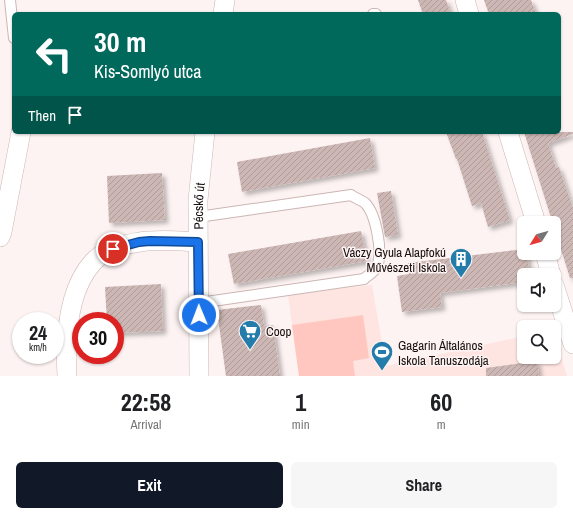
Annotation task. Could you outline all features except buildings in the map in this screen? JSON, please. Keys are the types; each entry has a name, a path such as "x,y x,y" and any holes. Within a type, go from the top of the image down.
{"street":[{"path":"223,12 225,0"},
{"path":"465,0 468,12"},
{"path":"0,237 21,134"},
{"name":"Pécskő út","path":"199,376 198,217 199,184 205,134"},
{"path":"509,134 534,216"},
{"path":"67,376 68,334 71,311 76,291 84,275 94,262 113,249 139,242 198,242"},
{"path":"561,307 573,344"}],"lane":[{"path":"10,0 12,19"},
{"path":"198,217 351,195 364,202 372,214 376,229 379,256 376,269 364,279 199,303"}],"shaded area":[{"path":"372,285 386,366 517,338 517,364 561,364 561,357 567,376 299,376 288,295"},
{"path":"363,315 369,358 353,361 355,376 299,376 292,325"}],"place":[{"name":"Váczy Gyula Alapfokú Művészeti Iskola","path":"461,278"},
{"name":"Coop","path":"250,350"},
{"name":"Gagarin Általános Iskola Tanuszodája","path":"382,372"}],"route":[{"path":"113,249 139,242 150,241 198,242 199,315"}]}
